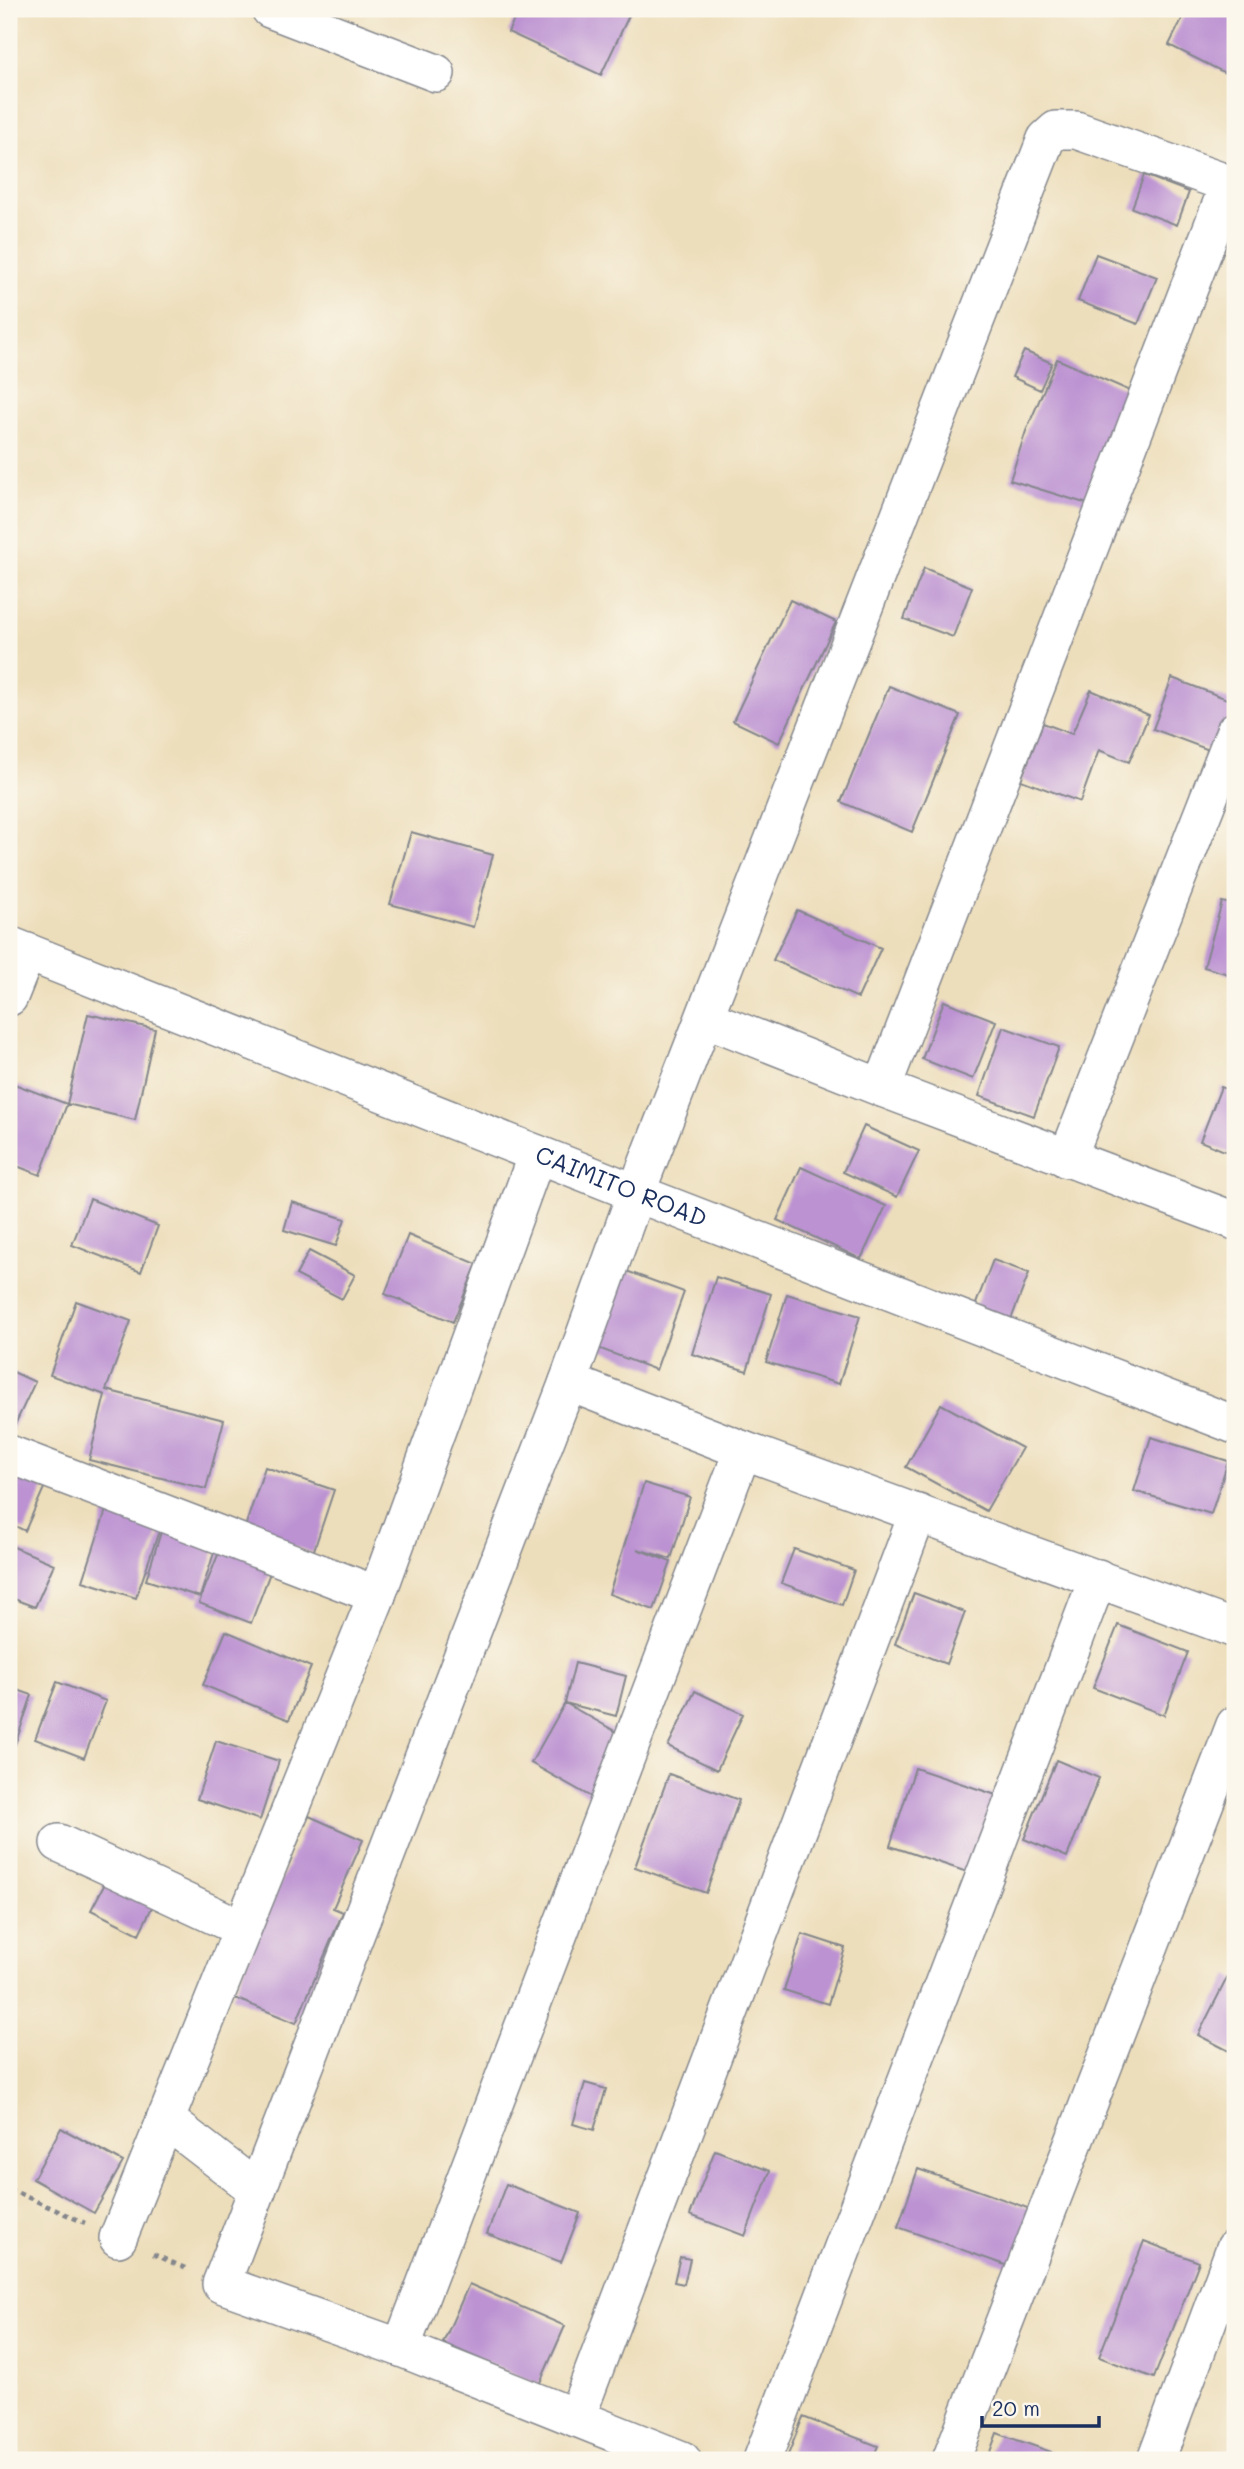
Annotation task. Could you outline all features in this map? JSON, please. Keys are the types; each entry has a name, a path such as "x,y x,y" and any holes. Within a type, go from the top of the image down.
{"street":[{"path":"270,9 436,73"},
{"path":"682,2460 401,2348 221,2284 568,1382 636,1194 1046,139 1056,130 1066,128 1232,185 882,1088"},
{"path":"1067,1160 1235,731"},
{"path":"9,997 18,949"},
{"name":"CAIMITO ROAD","path":"18,949 636,1194 1235,1425"},
{"path":"705,1018 1067,1160 1235,1221"},
{"path":"118,2238 377,1595 537,1154"},
{"path":"568,1382 743,1450 1235,1629"},
{"path":"401,2348 743,1450"},
{"path":"9,1454 377,1595"},
{"path":"576,2418 918,1513"},
{"path":"762,2460 1098,1578"},
{"path":"951,2460 1235,1725"},
{"path":"59,1843 241,1928"},
{"path":"165,2119 257,2190"},
{"path":"1156,2460 1235,2248"}],"building":[{"path":"519,9 632,9 601,75 508,32"},
{"path":"1187,9 1235,9 1235,78 1169,45"},
{"path":"1144,175 1189,192 1177,225 1132,208"},
{"path":"1096,254 1157,277 1138,324 1078,301"},
{"path":"1024,351 1052,363 1040,390 1012,377"},
{"path":"1057,359 1142,396 1094,506 1010,480 1026,431"},
{"path":"924,568 972,587 953,637 904,619"},
{"path":"790,600 836,622 779,743 733,721"},
{"path":"1172,678 1235,702 1217,753 1153,729"},
{"path":"889,686 960,715 912,832 841,802"},
{"path":"1091,690 1149,715 1129,762 1099,750 1080,802 1021,780 1043,723 1072,734"},
{"path":"411,832 493,855 473,927 390,904"},
{"path":"1222,902 1235,905 1235,976 1204,967"},
{"path":"797,910 881,948 858,998 773,960"},
{"path":"944,1001 996,1021 973,1079 922,1059"},
{"path":"88,1014 155,1029 135,1120 67,1104"},
{"path":"1003,1027 1059,1047 1034,1116 979,1096"},
{"path":"9,1082 67,1104 40,1175 9,1163"},
{"path":"1221,1087 1235,1093 1235,1145 1232,1154 1200,1141"},
{"path":"864,1126 919,1151 897,1197 843,1172"},
{"path":"801,1167 886,1206 861,1259 777,1220"},
{"path":"90,1199 158,1226 141,1272 72,1245"},
{"path":"292,1202 345,1219 336,1246 284,1230"},
{"path":"408,1235 477,1264 453,1322 385,1294"},
{"path":"309,1251 355,1275 342,1299 296,1275"},
{"path":"993,1260 1029,1273 1005,1335 969,1322"},
{"path":"618,1268 684,1292 656,1370 590,1345"},
{"path":"716,1277 771,1294 747,1371 692,1354"},
{"path":"787,1294 860,1316 839,1384 766,1362"},
{"path":"76,1301 131,1321 106,1390 224,1420 206,1489 89,1460 105,1395 50,1375"},
{"path":"9,1370 35,1382 12,1431 9,1430"},
{"path":"941,1404 1022,1448 986,1511 906,1467"},
{"path":"1151,1437 1228,1461 1211,1514 1134,1491"},
{"path":"19,1465 48,1479 25,1531 9,1523 9,1486"},
{"path":"265,1467 334,1490 313,1553 244,1530"},
{"path":"644,1483 690,1497 671,1559 637,1549 671,1562 654,1610 609,1594"},
{"path":"106,1510 160,1528 136,1598 83,1581"},
{"path":"165,1519 219,1537 200,1597 146,1580"},
{"path":"223,1542 274,1562 251,1623 199,1603"},
{"path":"9,1545 54,1564 35,1607 9,1597"},
{"path":"794,1549 854,1570 842,1605 781,1583"},
{"path":"914,1593 965,1612 946,1664 895,1644"},
{"path":"1118,1625 1188,1652 1164,1715 1093,1688"},
{"path":"226,1631 311,1667 289,1720 203,1685"},
{"path":"575,1663 626,1676 616,1716 565,1703"},
{"path":"57,1682 106,1701 84,1758 35,1739"},
{"path":"9,1687 32,1695 9,1762"},
{"path":"695,1691 743,1714 717,1770 668,1746"},
{"path":"565,1703 627,1738 593,1798 531,1763"},
{"path":"216,1741 279,1761 260,1820 197,1799"},
{"path":"1056,1760 1099,1778 1067,1857 1024,1839"},
{"path":"915,1768 1002,1797 976,1875 890,1846"},
{"path":"669,1774 739,1800 706,1893 635,1867"},
{"path":"309,1816 363,1840 333,1908 343,1912 296,2023 232,1997"},
{"path":"111,1872 158,1895 139,1934 91,1910"},
{"path":"802,1934 845,1948 828,2004 784,1990"},
{"path":"1228,1976 1235,1979 1235,2054 1198,2035"},
{"path":"585,2083 606,2089 594,2130 573,2124"},
{"path":"61,2128 123,2162 94,2213 33,2179"},
{"path":"715,2150 770,2171 745,2236 690,2215"},
{"path":"918,2169 1036,2211 1016,2269 898,2227"},
{"path":"506,2184 580,2213 561,2262 487,2234"},
{"path":"1144,2241 1199,2262 1154,2378 1099,2357"},
{"path":"680,2257 690,2259 684,2284 674,2282"},
{"path":"469,2284 565,2326 539,2385 443,2343"},
{"path":"803,2417 878,2446 872,2460 786,2460"},
{"path":"997,2433 1051,2452 1049,2460 987,2460"}]}
